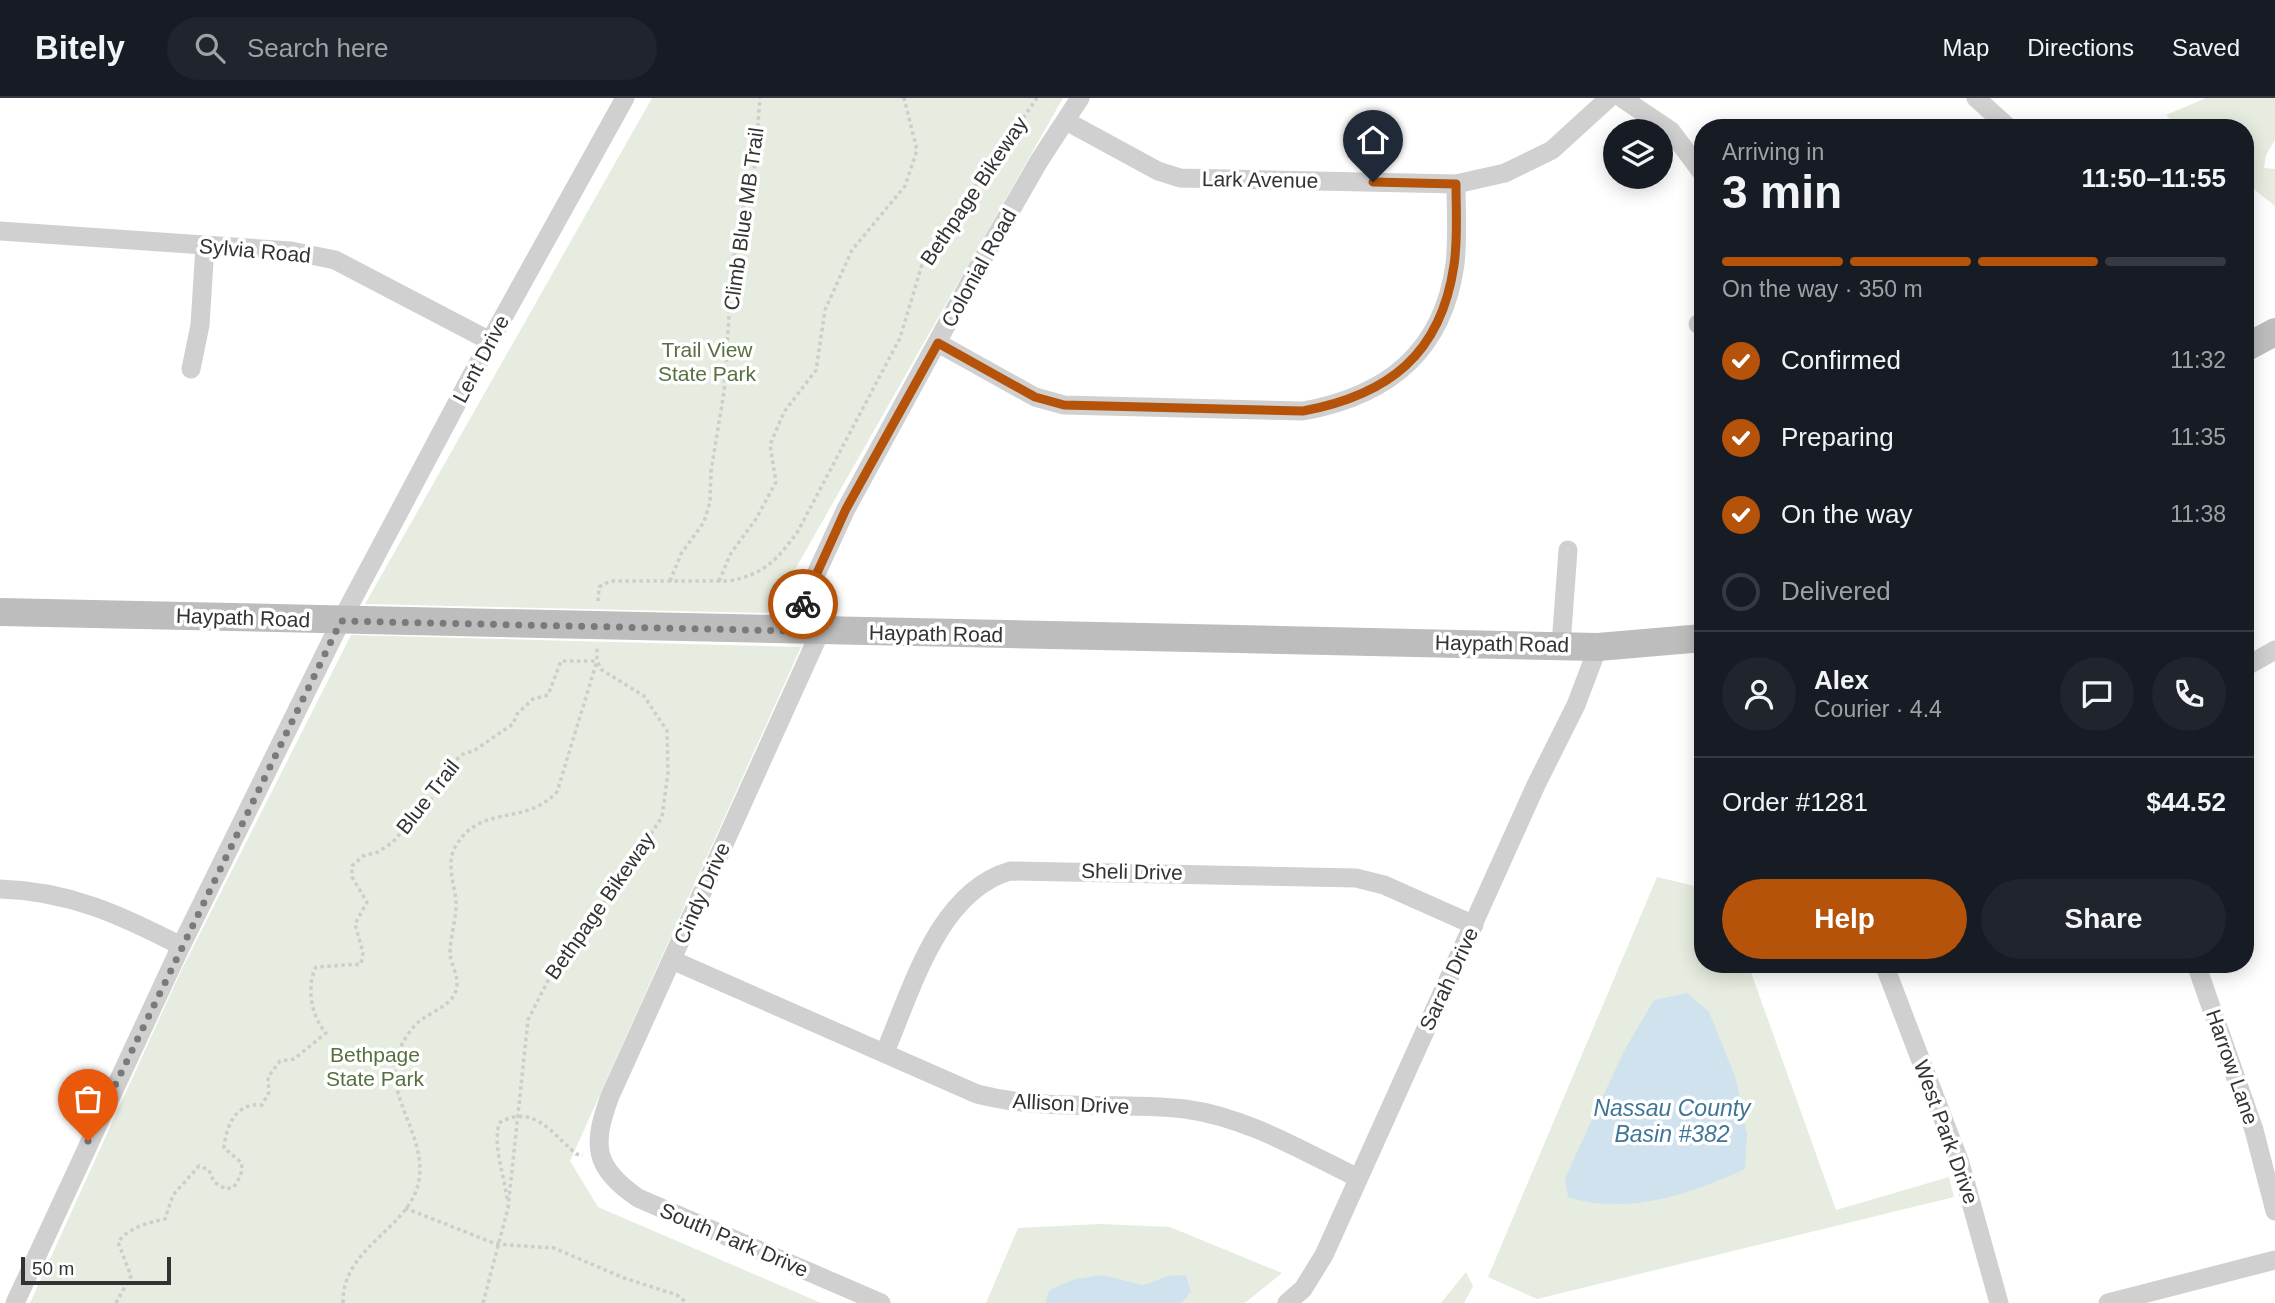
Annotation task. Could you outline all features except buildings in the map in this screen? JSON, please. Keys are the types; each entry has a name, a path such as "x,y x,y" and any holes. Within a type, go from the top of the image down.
{"street":[{"name":"Lent Drive","path":"15,1303 181,946 341,621 490,341 625,98"},
{"name":"Colonial Road","path":"808,631 804,600 846,509 1032,173 1080,98"},
{"name":"Lark Avenue","path":"1066,121 1158,172 1180,178 1456,184 1505,173 1552,150 1609,98"},
{"path":"1622,98 1671,131 1694,162"},
{"path":"1976,98 1999,119"},
{"path":"938,343 1035,397 1064,405 1303,411 1340,404 1373,390 1395,375 1426,343 1438,323 1447,303 1455,262 1456,184"},
{"name":"Sylvia Road","path":"0,231 291,251 335,260 490,341"},
{"path":"191,369 200,325 205,246"},
{"path":"2254,343 2275,332"},
{"path":"1561,645 1567,550"},
{"name":"Haypath Road","path":"0,612 1598,646 1694,639"},
{"name":"Cindy Drive","path":"601,1157 598,1129 672,960 808,631"},
{"name":"Sarah Drive","path":"1287,1303 1303,1289 1324,1255 1576,705 1598,646"},
{"path":"2254,662 2275,650"},
{"name":"Sheli Drive","path":"885,1052 926,959 954,907 977,885 1010,871 1356,878 1384,885 1474,925"},
{"path":"0,889 41,890 103,908 181,946"},
{"name":"Allison Drive","path":"672,960 977,1094 1010,1102 1047,1106 1183,1109 1220,1115 1358,1178"},
{"name":"West Park Drive","path":"1887,973 1960,1163 1999,1303"},
{"name":"Harrow Lane","path":"2199,973 2254,1130 2275,1211"},
{"name":"South Park Drive","path":"601,1157 618,1184 638,1198 881,1303"},
{"path":"2108,1303 2275,1260"}],"path":[{"name":"Climb Blue MB Trail","path":"670,581 681,554 704,522 710,502 710,471 724,392 732,270 741,215 754,172 760,98"},
{"path":"719,581 731,553 756,519 776,482 770,444 785,412 816,370 825,310 852,250 905,186 917,150 904,98"},
{"name":"Bethpage Bikeway","path":"670,581 719,581 748,577 777,560 799,531 900,338 923,261 1037,98"},
{"name":"Blue Trail","path":"116,1303 131,1276 118,1242 125,1234 143,1224 165,1219 173,1195 199,1166 209,1170 214,1182 226,1189 234,1187 241,1175 242,1163 224,1148 225,1132 234,1116 254,1104 262,1105 269,1093 268,1077 280,1061 293,1059 326,1034 320,1027 310,993 311,978 316,967 361,964 363,953 355,924 367,902 352,877 352,866 363,856 378,852 393,842 419,810 430,802 441,776 461,755 475,750 513,724 517,714 533,699 548,695 561,661 597,661"},
{"name":"Bethpage Bikeway","path":"483,1303 496,1244 508,1208 528,1020 559,959 616,887 662,817 668,773 667,731 644,696 602,670 597,661"},
{"path":"343,1303 343,1293 354,1262 405,1208 418,1187 421,1169 419,1150 396,1079 396,1061 408,1035 419,1021 450,1001 458,984 450,954 456,901 449,871 454,847 466,831 482,822 544,806 557,792 597,661"},
{"path":"508,1208 496,1136 499,1123 516,1116 536,1118 576,1154 601,1157"},
{"path":"405,1208 496,1244 554,1248 624,1278 677,1296 687,1303"}],"green space":[{"name":"Trail View State Park","path":"652,98 1063,98 772,610 766,613 365,604"},
{"path":"2206,98 2275,98 2275,140 2266,155 2264,168 2275,169 2275,206 2254,189 2254,119 2171,119 2166,115"},
{"name":"Bethpage State Park","path":"351,635 801,647 570,1161 598,1207 821,1303 30,1303 181,971"},
{"path":"1657,877 1694,886 1694,973 1751,973 1836,1210 1949,1177 1954,1197 1537,1299 1488,1277"},
{"path":"1101,1224 1170,1227 1282,1273 1245,1303 1182,1303 1191,1292 1167,1276 1143,1285 1103,1275 1049,1290 1045,1303 986,1303 1018,1228"},
{"path":"1466,1272 1473,1286 1464,1303 1441,1303"}],"water":[{"name":"Nassau County Basin #382","path":"1687,993 1709,1012 1736,1079 1747,1135 1745,1169 1703,1187 1658,1200 1613,1204 1568,1197 1565,1178 1624,1051 1654,1000"},
{"path":"1103,1275 1143,1285 1167,1276 1186,1275 1191,1292 1182,1303 1045,1303 1049,1290 1075,1279"}],"way so far":[{"path":"88,1141 341,621 796,631 803,604"}],"route":[{"path":"803,604 846,509 938,343 1035,397 1064,405 1303,411 1340,404 1373,390 1395,375 1426,343 1447,303 1455,262 1456,184 1373,182"}]}
